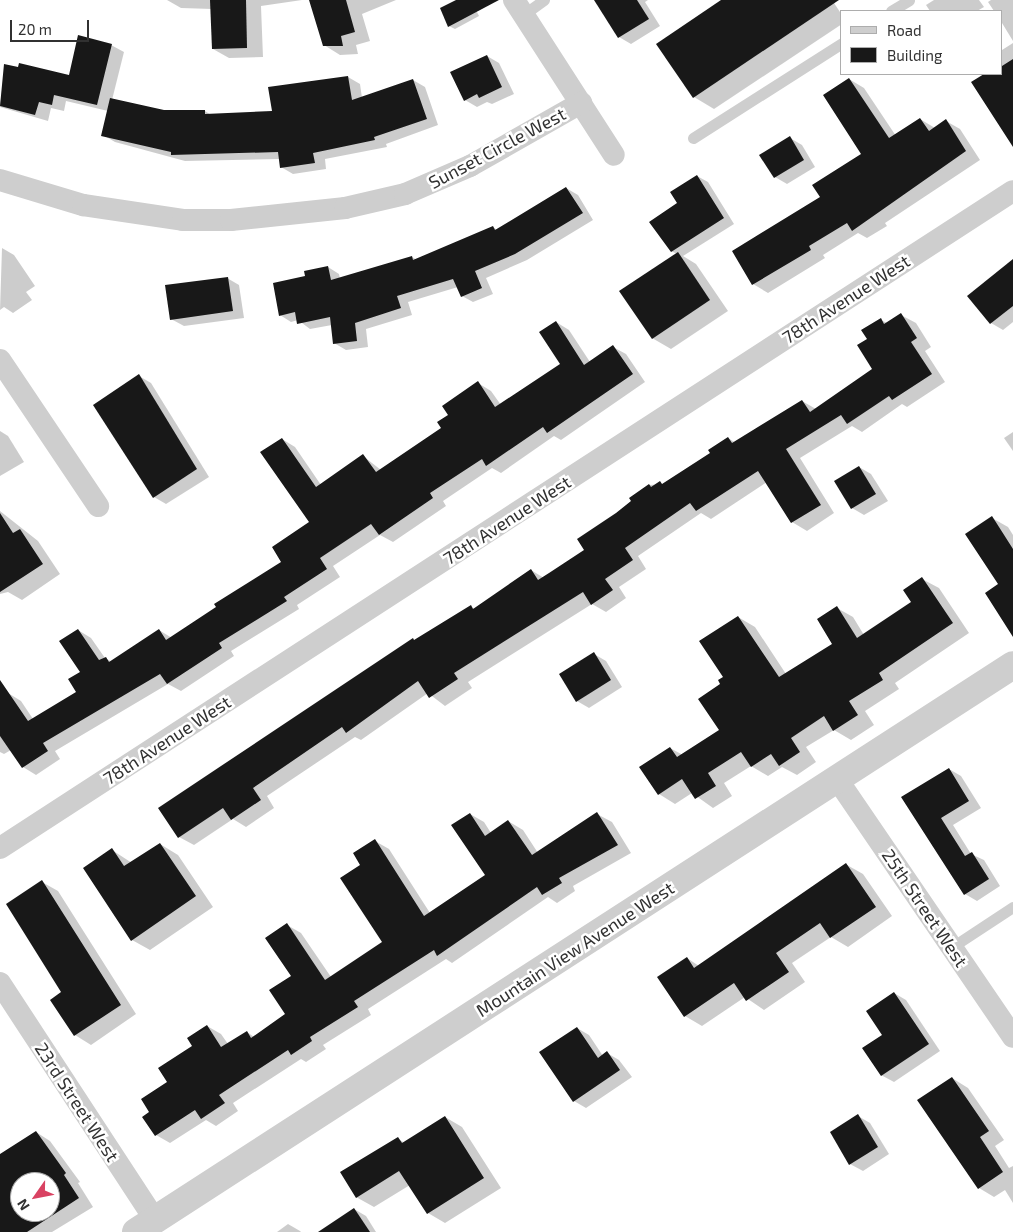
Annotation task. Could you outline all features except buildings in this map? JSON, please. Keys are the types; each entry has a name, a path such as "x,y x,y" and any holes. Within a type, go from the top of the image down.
{"street":[{"path":"519,7 614,155"},
{"name":"Sunset Circle West","path":"0,180 83,205 183,220 231,220 327,211 405,194 470,166 581,103"},
{"name":"78th Avenue West","path":"0,848 1013,191"},
{"path":"0,360 98,506"},
{"name":"Mountain View Avenue West","path":"146,1226 1013,665"},
{"name":"25th Street West","path":"837,779 1013,1037"},
{"name":"23rd Street West","path":"0,983 146,1226"}],"lane":[{"path":"519,7 544,0"},
{"path":"893,10 909,0"},
{"path":"693,138 840,44"},
{"path":"952,947 1013,907"}]}
